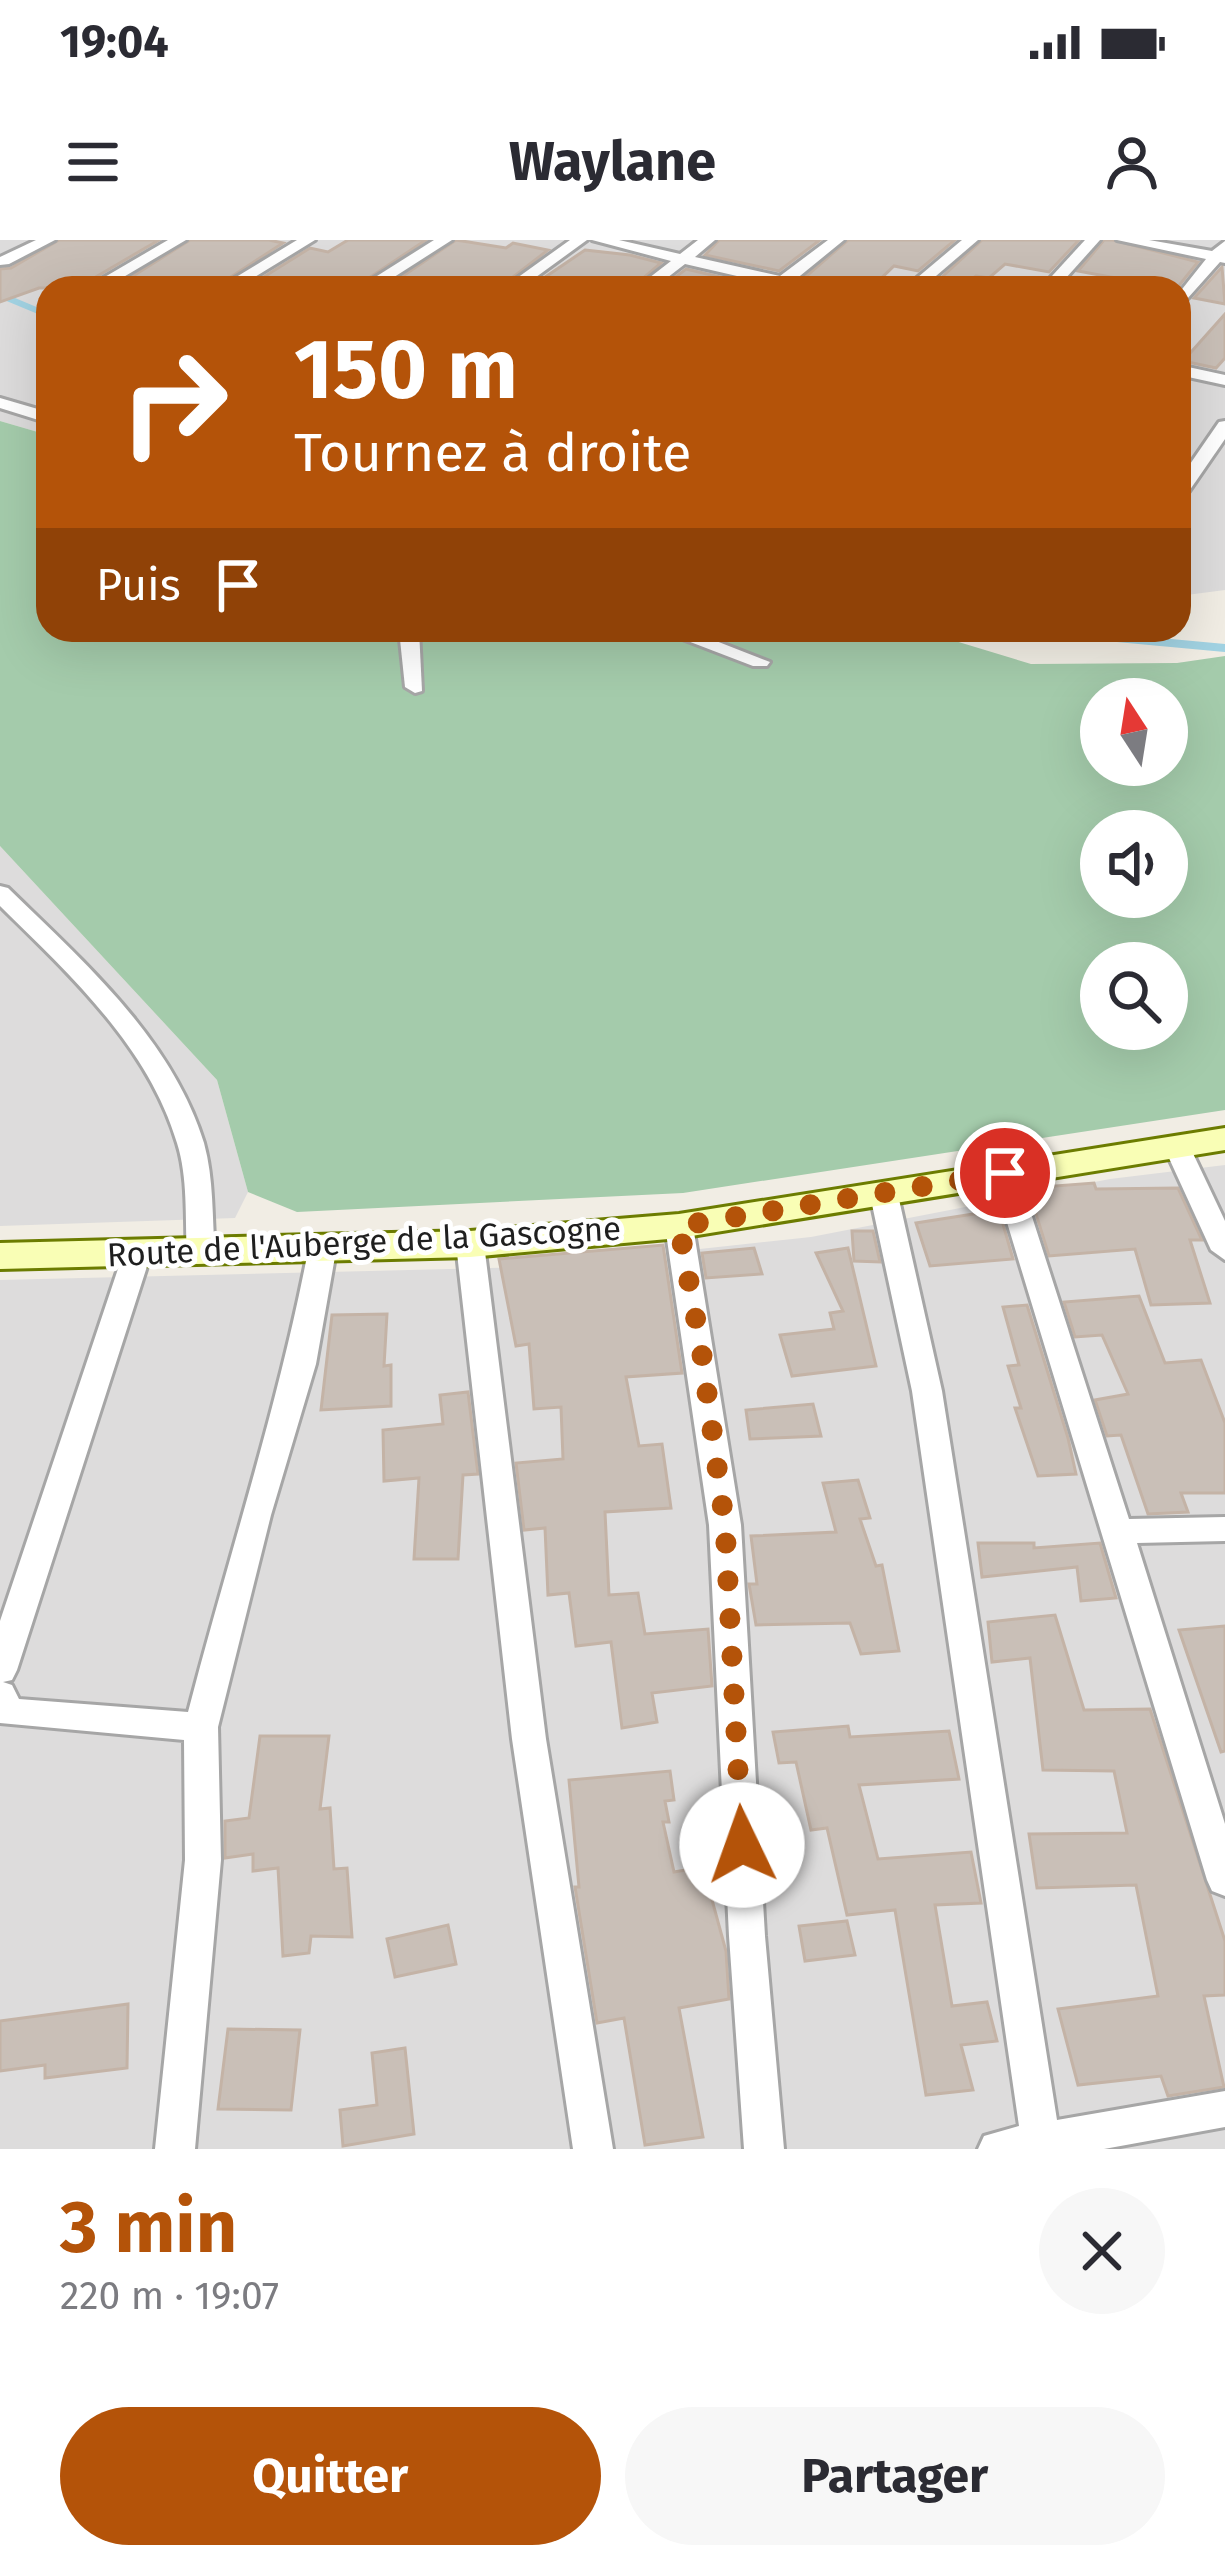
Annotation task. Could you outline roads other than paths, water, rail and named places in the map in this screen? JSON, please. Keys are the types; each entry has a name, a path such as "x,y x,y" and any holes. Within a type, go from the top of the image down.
{"street":[{"path":"4,261 48,240"},
{"path":"115,276 179,240"},
{"path":"246,276 308,240"},
{"path":"386,276 445,240"},
{"path":"528,276 580,240"},
{"path":"599,240 747,276"},
{"path":"660,276 708,240"},
{"path":"791,276 838,240"},
{"path":"928,276 971,240"},
{"path":"1059,276 1093,240"},
{"path":"1124,240 1222,253"},
{"path":"1191,289 1222,253"},
{"path":"1191,373 1225,380"},
{"path":"0,403 36,414"},
{"path":"1191,476 1225,426"},
{"path":"411,642 415,687"},
{"path":"703,642 760,662"},
{"path":"0,893 88,979 165,1080 191,1144 201,1253"},
{"name":"Route de l'Auberge de la Gascogne","path":"0,1256 322,1251 679,1226 1225,1139"},
{"path":"1176,1145 1225,1250"},
{"path":"1005,1173 1225,1880"},
{"path":"884,1195 927,1391 1042,2145"},
{"path":"679,1226 725,1526 747,1936 764,2149"},
{"path":"470,1244 529,1739 593,2149"},
{"path":"175,2149 203,1860 201,1727 255,1515 301,1364 322,1251"},
{"path":"0,1670 137,1254"},
{"path":"1120,1531 1225,1529"},
{"path":"0,1695 9,1712 201,1727"},
{"path":"998,2149 1042,2145 1225,2109"}],"waterway":[{"path":"0,295 36,310"},
{"path":"1160,642 1225,648"}]}
